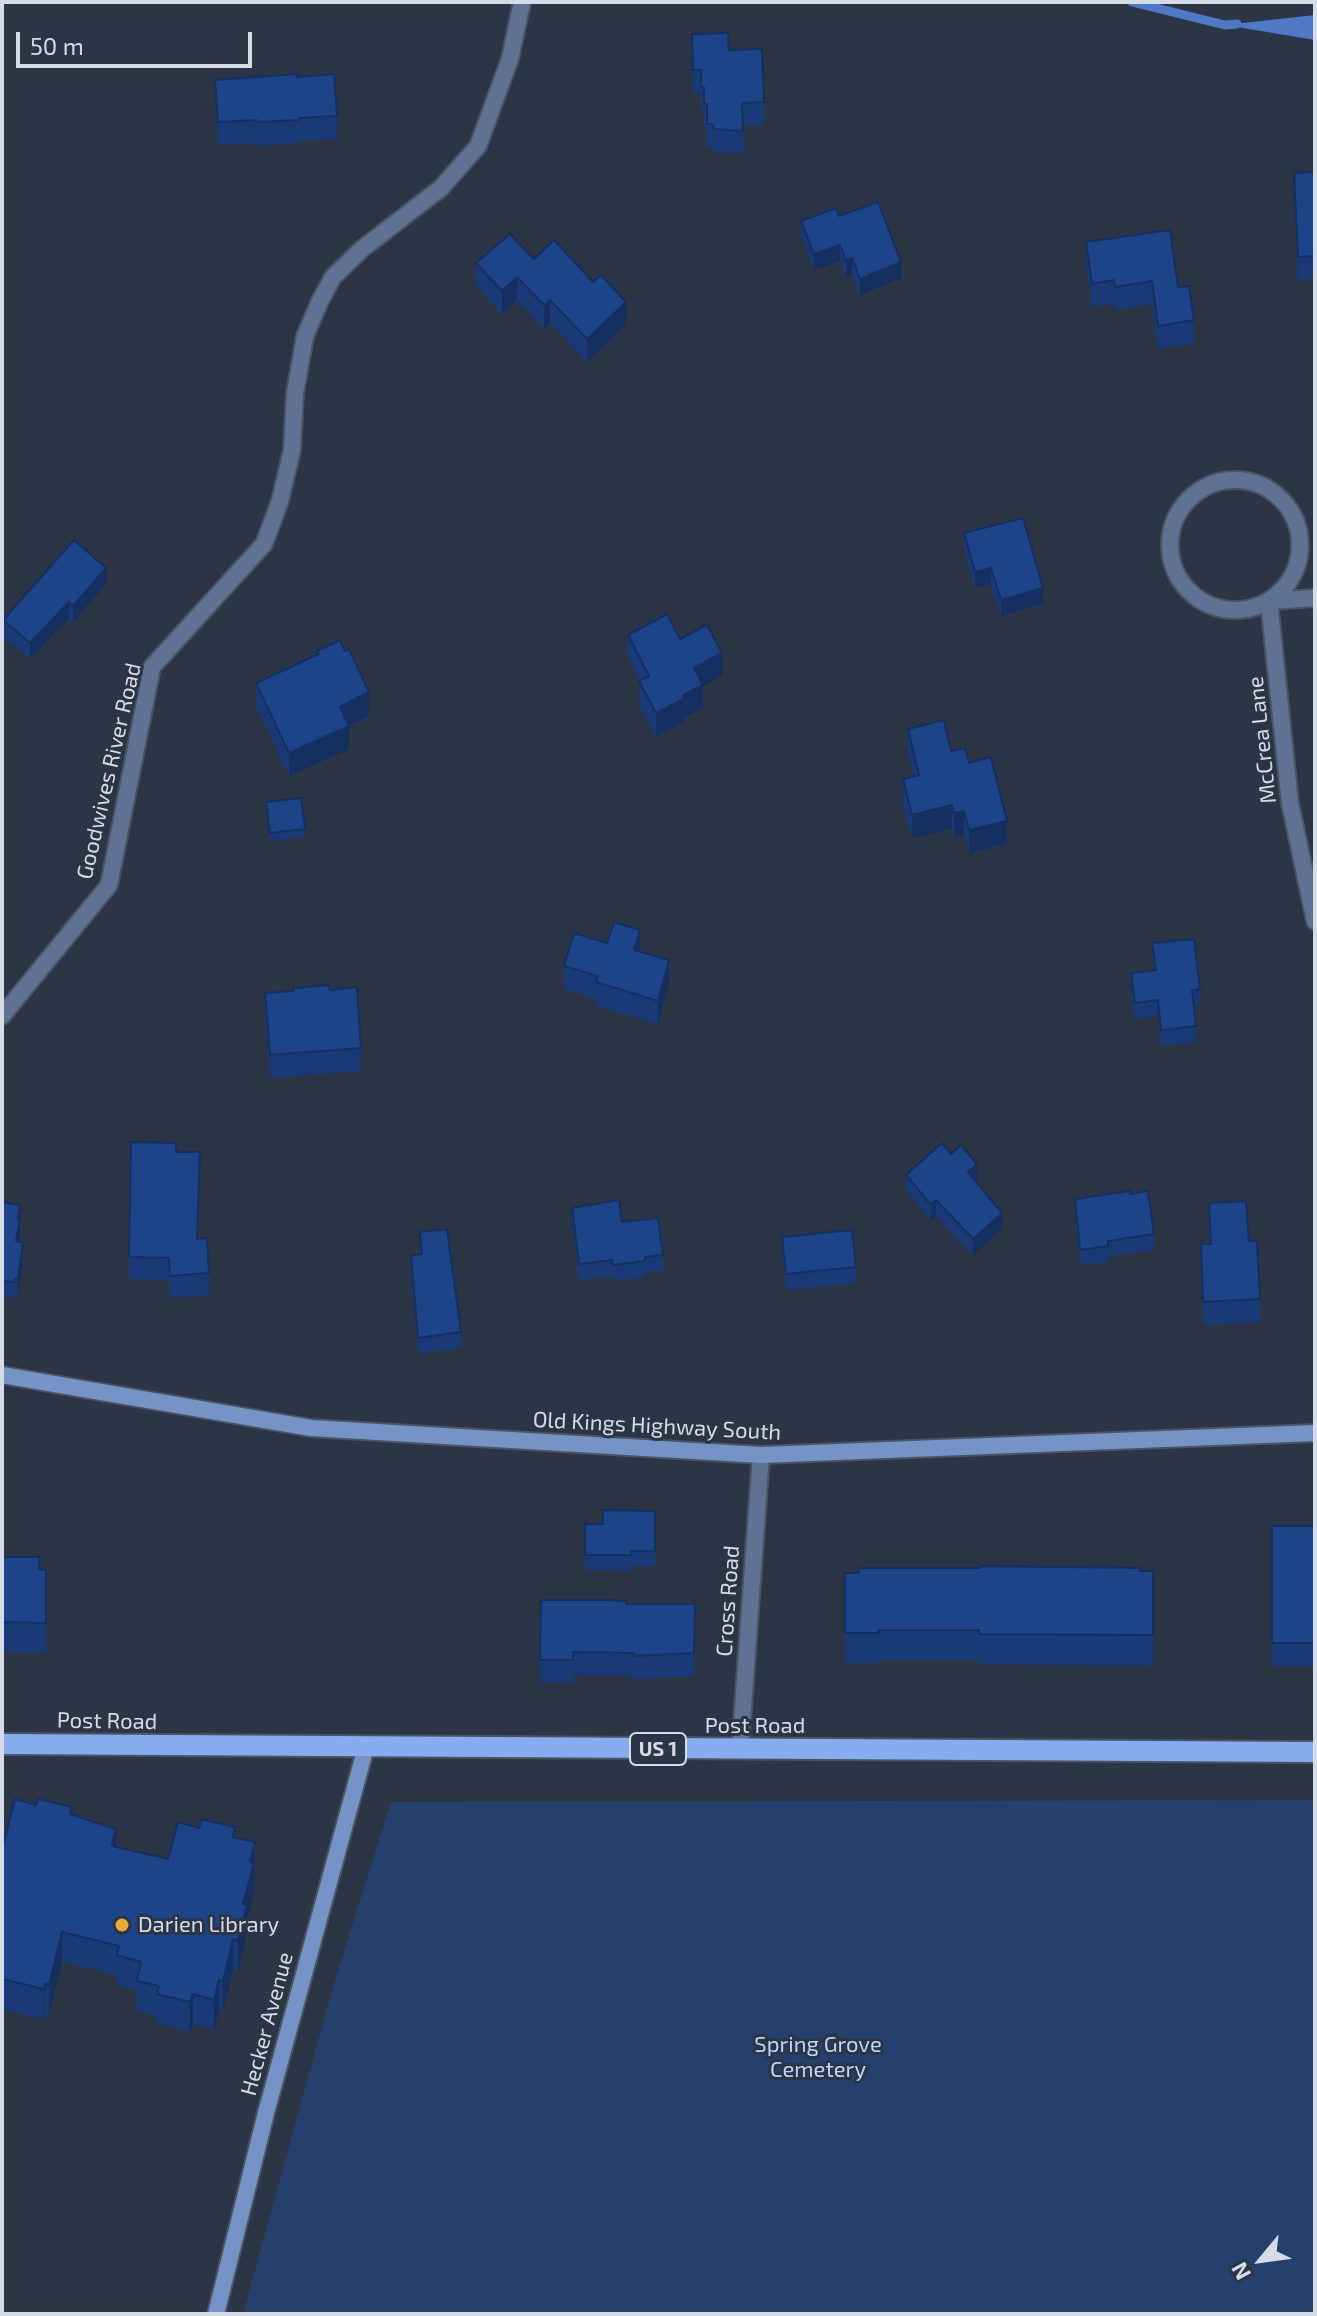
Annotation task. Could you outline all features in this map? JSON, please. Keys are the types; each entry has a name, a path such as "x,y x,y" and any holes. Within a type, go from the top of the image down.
{"main road":[{"name":"Post Road","path":"2,1744 1315,1752"}],"street":[{"name":"Goodwives River Road","path":"2,1016 109,885 152,667 264,544 280,501 292,450 295,393 305,336 320,301 333,277 362,249 441,188 478,146 510,59 522,2"},
{"path":"1269,601 1287,584 1298,561 1299,536 1286,504 1273,492 1250,481 1225,480 1201,489 1182,506 1171,529 1170,555 1178,579 1196,598 1219,608 1244,610 1269,601 1315,598"},
{"name":"McCrea Lane","path":"1269,601 1290,803 1315,921"},
{"name":"Old Kings Highway South","path":"2,1375 311,1428 761,1455 1315,1433"},
{"name":"Cross Road","path":"740,1750 761,1455"},
{"name":"Hecker Avenue","path":"216,2314 266,2113 366,1747"}],"green space":[{"name":"Spring Grove Cemetery","path":"1315,1800 1315,2314 243,2314 333,1987 391,1802"}],"shaded area":[{"path":"1315,15 1315,40 1225,25"}],"building":[{"path":"728,33 729,50 762,49 764,102 742,103 743,131 714,129 713,124 707,124 701,70 693,70 692,34"},
{"path":"297,74 297,77 334,74 337,116 218,122 215,80"},
{"path":"1315,172 1315,256 1298,257 1294,173"},
{"path":"878,202 901,262 860,279 852,258 846,261 840,245 814,254 801,221 836,208 839,216"},
{"path":"1170,230 1178,287 1189,286 1194,320 1158,326 1152,281 1115,287 1114,280 1092,284 1086,242"},
{"path":"510,234 534,259 554,240 593,282 601,275 626,302 587,339 550,300 544,305 517,277 502,291 476,263"},
{"path":"1023,518 1043,588 1001,600 991,568 975,572 964,533"},
{"path":"74,540 106,568 73,606 69,602 30,643 3,620"},
{"path":"667,614 680,639 707,625 722,653 694,668 703,685 656,713 639,681 649,676 628,635"},
{"path":"340,640 345,651 349,649 369,692 340,707 349,726 289,753 256,683 319,654 317,651"},
{"path":"944,720 951,751 965,748 969,763 991,757 1007,821 969,830 964,811 954,813 952,805 912,815 903,779 919,775 908,729"},
{"path":"301,798 305,829 270,833 266,802"},
{"path":"614,922 640,930 634,950 669,960 658,1001 596,982 598,976 564,966 574,933 607,943"},
{"path":"1194,939 1200,989 1192,990 1196,1026 1161,1030 1158,1000 1135,1003 1131,973 1156,970 1152,943"},
{"path":"329,985 330,990 357,987 361,1048 270,1055 265,993"},
{"path":"131,1142 176,1143 176,1152 200,1152 197,1239 207,1238 209,1273 170,1276 169,1258 129,1257"},
{"path":"942,1143 951,1154 961,1145 977,1164 968,1172 1002,1213 973,1239 936,1200 931,1205 906,1175"},
{"path":"1130,1191 1130,1194 1148,1191 1154,1234 1108,1241 1108,1246 1080,1250 1075,1199"},
{"path":"619,1200 622,1222 658,1218 663,1255 613,1265 612,1260 579,1264 572,1208"},
{"path":"1246,1201 1249,1241 1257,1241 1260,1299 1203,1302 1201,1244 1211,1244 1209,1203"},
{"path":"2,1202 20,1205 16,1241 23,1242 18,1280 14,1282 2,1281"},
{"path":"447,1229 461,1332 418,1338 411,1256 422,1254 420,1232"},
{"path":"852,1230 856,1267 786,1274 782,1237"},
{"path":"603,1510 655,1511 655,1551 631,1551 631,1555 585,1555 585,1524 603,1524"},
{"path":"1272,1526 1315,1526 1315,1643 1272,1643"},
{"path":"2,1557 40,1557 39,1569 46,1570 46,1623 2,1622"},
{"path":"859,1568 1140,1568 1140,1571 1153,1571 1153,1635 979,1634 979,1630 845,1633 845,1573 859,1573"},
{"path":"541,1600 695,1604 694,1653 634,1656 634,1653 573,1652 573,1660 540,1660"},
{"name":"Darien Library","path":"15,1799 36,1805 38,1799 72,1807 70,1814 116,1829 112,1845 168,1859 178,1822 199,1828 202,1819 235,1827 233,1837 255,1842 250,1862 254,1863 243,1904 247,1905 238,1941 233,1939 223,1981 219,1980 214,2000 193,1994 190,2002 157,1994 159,1986 137,1981 141,1962 117,1955 119,1946 62,1932 49,1985 45,1984 44,1989 2,1979 2,1842"}],"waterway":[{"path":"1132,2 1225,25 1237,24"}],"place":[{"name":"Darien Library","path":"122,1925"}]}
